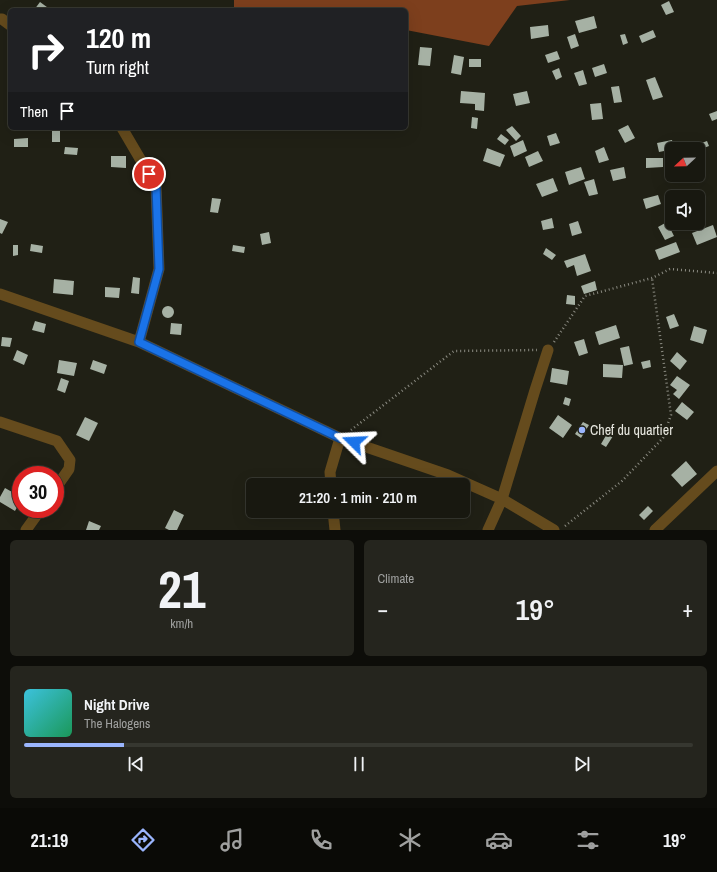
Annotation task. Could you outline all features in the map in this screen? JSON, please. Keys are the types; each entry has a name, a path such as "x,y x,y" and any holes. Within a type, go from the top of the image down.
{"street":[{"path":"123,130 156,186 159,269 139,342"},
{"path":"0,294 139,342 340,438 448,476 502,499 554,530"},
{"path":"488,530 502,499 548,350"},
{"path":"0,422 57,441 70,460 69,469 64,476"},
{"path":"330,478 330,472 340,438"},
{"path":"655,530 717,471"},
{"path":"26,530 35,518"},
{"path":"333,518 334,530"}],"path":[{"path":"340,438 454,351 548,350 585,296 652,278 670,269 717,273"},
{"path":"560,530 622,481 663,438 671,415 652,278"}],"shaded area":[{"path":"234,0 570,0 517,6 489,46 408,30 408,8 234,8"}],"building":[{"path":"669,1 674,12 666,15 661,5"},
{"path":"40,2 48,8 36,8"},
{"path":"594,16 597,28 579,33 575,21"},
{"path":"548,25 549,36 531,39 530,27"},
{"path":"653,30 656,37 642,43 639,36"},
{"path":"575,34 579,46 571,49 567,37"},
{"path":"625,34 628,43 623,45 620,35"},
{"path":"420,47 432,48 430,66 418,65"},
{"path":"557,51 560,59 548,63 545,55"},
{"path":"454,55 464,57 461,75 451,73"},
{"path":"469,59 481,59 481,67 469,67"},
{"path":"604,64 607,73 595,77 592,68"},
{"path":"559,68 562,77 556,80 552,71"},
{"path":"583,70 587,84 579,86 574,73"},
{"path":"655,77 663,97 653,100 646,80"},
{"path":"619,86 622,102 614,103 611,87"},
{"path":"461,91 485,93 484,111 475,110 475,104 460,103"},
{"path":"527,91 530,103 516,106 513,94"},
{"path":"601,103 603,119 592,120 590,104"},
{"path":"717,111 717,119 712,121 709,114"},
{"path":"472,117 478,118 477,129 471,128"},
{"path":"628,125 635,138 625,143 618,130"},
{"path":"512,126 521,136 516,141 506,130"},
{"path":"52,130 60,130 60,142 52,142"},
{"path":"556,133 560,143 550,146 547,136"},
{"path":"501,134 509,140 505,145 497,139"},
{"path":"28,138 28,147 14,147 14,139"},
{"path":"523,140 527,151 514,157 510,146"},
{"path":"672,140 672,142 665,142 665,151 659,152 657,143"},
{"path":"707,141 709,146 705,148 704,142"},
{"path":"65,147 78,148 77,155 64,154"},
{"path":"604,147 609,160 599,163 595,151"},
{"path":"487,148 505,155 500,167 483,161"},
{"path":"538,151 543,161 529,167 525,157"},
{"path":"111,156 126,156 126,168 111,167"},
{"path":"646,158 663,158 663,167 646,168"},
{"path":"581,167 585,179 569,185 565,172"},
{"path":"624,167 626,178 613,181 610,170"},
{"path":"553,178 558,191 542,197 536,184"},
{"path":"594,179 598,194 589,196 584,182"},
{"path":"658,195 661,204 646,209 643,199"},
{"path":"212,198 221,199 218,213 210,212"},
{"path":"552,218 554,228 543,230 541,221"},
{"path":"0,219 8,222 2,234 0,233"},
{"path":"578,221 582,233 572,236 569,224"},
{"path":"665,223 665,230 671,230 674,236 665,240 658,227"},
{"path":"713,225 717,237 697,245 692,233 705,230 705,228"},
{"path":"269,232 271,243 262,245 260,234"},
{"path":"676,242 680,252 659,260 655,250"},
{"path":"31,244 43,246 42,253 30,251"},
{"path":"13,245 18,245 18,255 13,256"},
{"path":"233,245 245,247 244,253 232,251"},
{"path":"546,248 556,255 552,260 543,254"},
{"path":"585,254 591,271 577,276 574,265 567,268 564,261"},
{"path":"133,277 140,278 139,294 131,293"},
{"path":"54,279 74,281 73,295 53,293"},
{"path":"595,281 597,290 584,294 581,286"},
{"path":"105,287 120,288 119,298 105,297"},
{"path":"567,295 575,296 575,305 566,304"},
{"path":"166,306 170,306 174,312 170,318 166,318 162,314 162,310"},
{"path":"674,314 679,326 670,329 666,317"},
{"path":"35,321 46,324 44,333 32,330"},
{"path":"171,323 182,324 181,335 170,334"},
{"path":"616,325 620,338 599,345 595,332"},
{"path":"694,326 707,330 703,344 690,340"},
{"path":"2,337 12,338 10,347 1,346"},
{"path":"584,339 588,353 579,356 574,342"},
{"path":"629,346 633,364 624,366 620,348"},
{"path":"17,350 28,355 24,365 13,360"},
{"path":"677,352 687,361 680,370 670,361"},
{"path":"59,360 77,363 74,376 57,373"},
{"path":"93,360 107,365 104,374 90,369"},
{"path":"650,360 651,367 643,369 641,362"},
{"path":"603,364 623,365 622,378 603,377"},
{"path":"552,368 569,371 567,385 550,382"},
{"path":"677,376 690,385 679,399 673,394 677,390 670,385"},
{"path":"61,378 69,381 65,393 57,390"},
{"path":"565,397 571,399 569,406 563,404"},
{"path":"682,402 694,412 687,420 675,411"},
{"path":"558,415 572,425 563,438 549,428"},
{"path":"85,417 98,423 89,441 76,435"},
{"name":"Chef du quartier","path":"583,422 589,425 581,438 575,434"},
{"path":"608,432 613,436 606,447 601,444"},
{"path":"686,461 697,474 682,487 671,475"},
{"path":"5,488 12,492 12,509 0,502 0,497"},
{"path":"648,506 653,511 644,520 639,515"},
{"path":"174,510 184,515 177,530 169,530 165,528"},
{"path":"89,521 101,526 99,530 86,530"}],"place":[{"name":"Chef du quartier","path":"582,430"}],"route":[{"path":"149,174 156,186 159,269 139,342 340,438 354,442"}]}
